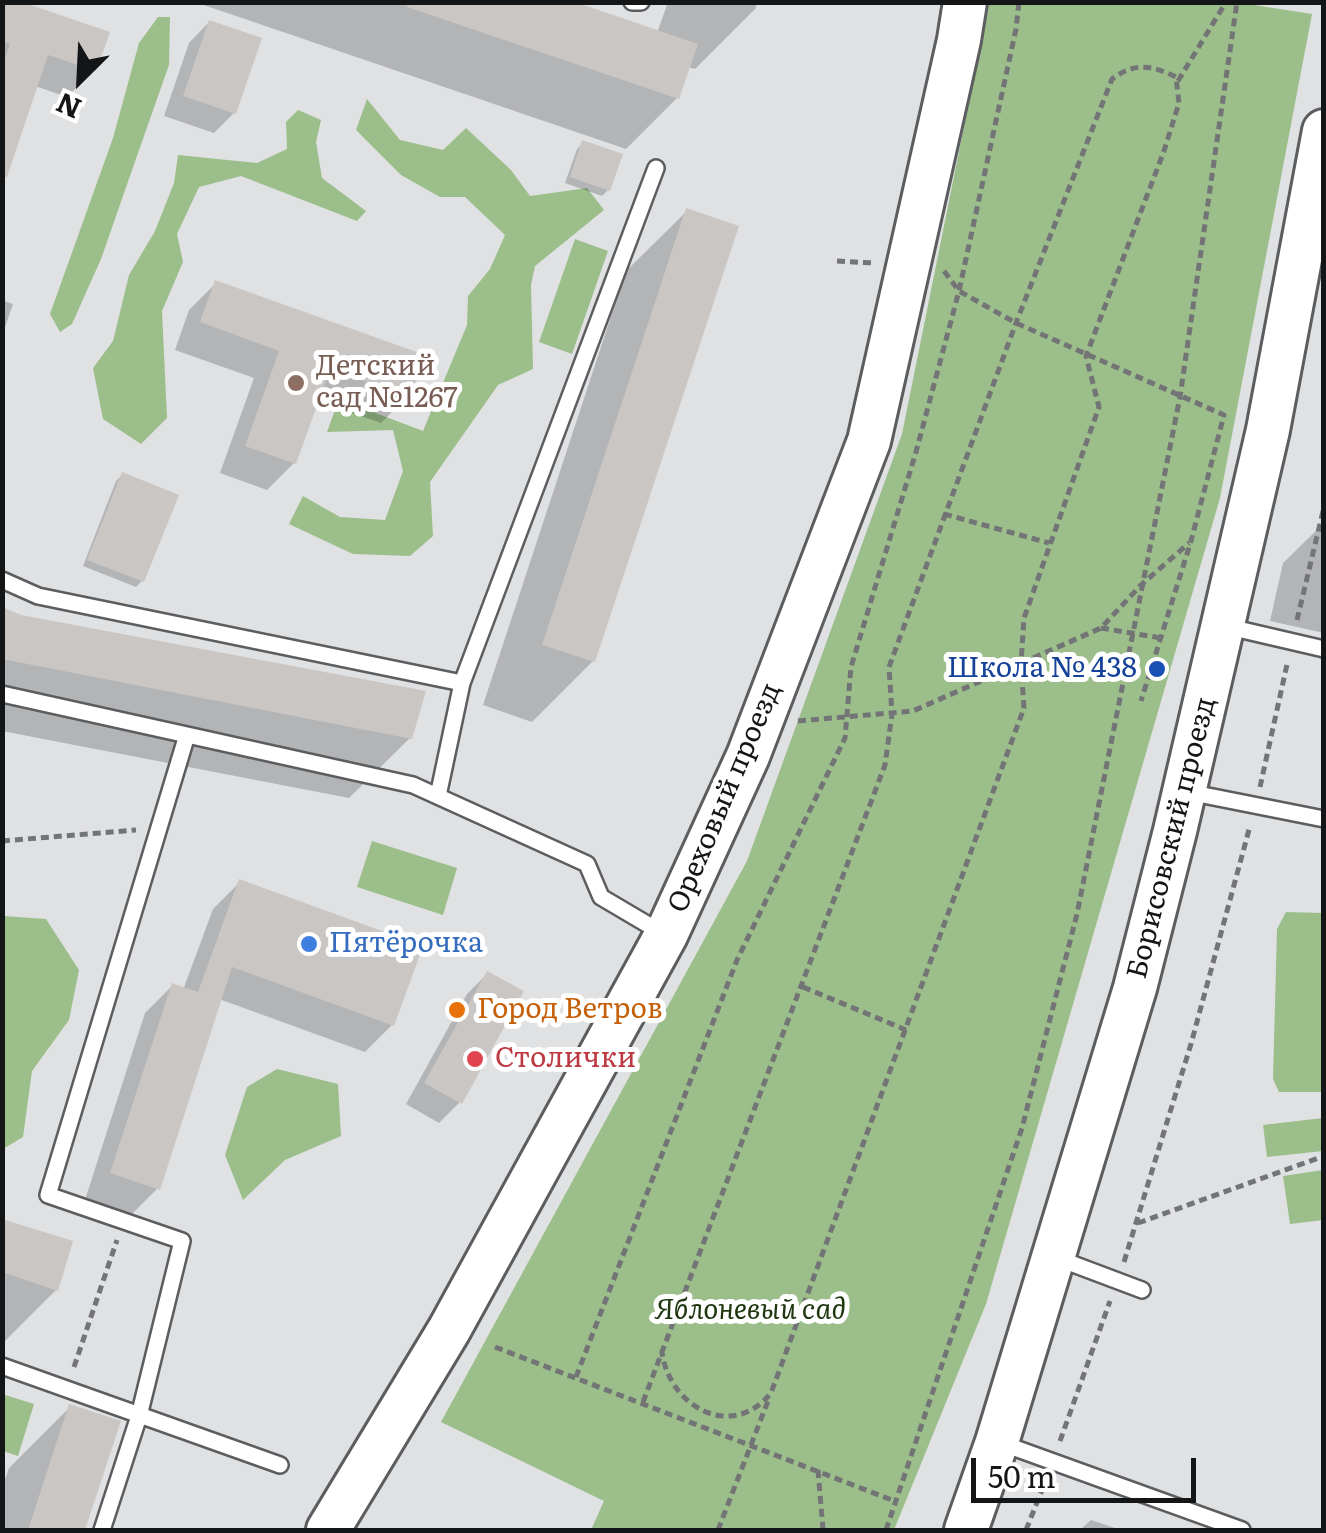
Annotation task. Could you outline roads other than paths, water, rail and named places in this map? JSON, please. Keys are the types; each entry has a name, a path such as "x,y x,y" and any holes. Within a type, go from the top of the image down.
{"street":[{"name":"Ореховый проезд","path":"328,1530 449,1330 666,935 748,756 869,441 955,59 964,2"},
{"name":"Борисовский проезд","path":"966,1530 1134,988 1268,430 1324,131"}],"lane":[{"path":"632,2 641,2"},
{"path":"438,796 462,683 656,168"},
{"path":"2,580 38,596 462,683"},
{"path":"1224,626 1324,648"},
{"path":"2,694 413,784 586,864 601,897 666,935"},
{"path":"102,1530 139,1416 182,1241 48,1195 186,735"},
{"path":"1184,791 1324,819"},
{"path":"1053,1256 1142,1290"},
{"path":"2,1386 5,1367 280,1464"},
{"path":"996,1442 1242,1530"}],"place":[{"name":"Детский сад №1267","path":"296,383"},
{"name":"Школа № 438","path":"1157,669"},
{"name":"Пятёрочка","path":"309,944"},
{"name":"Город Ветров","path":"457,1010"},
{"name":"Столички","path":"475,1059"}],"park label":[{"name":"Яблоневый сад","path":"750,1311"}]}
